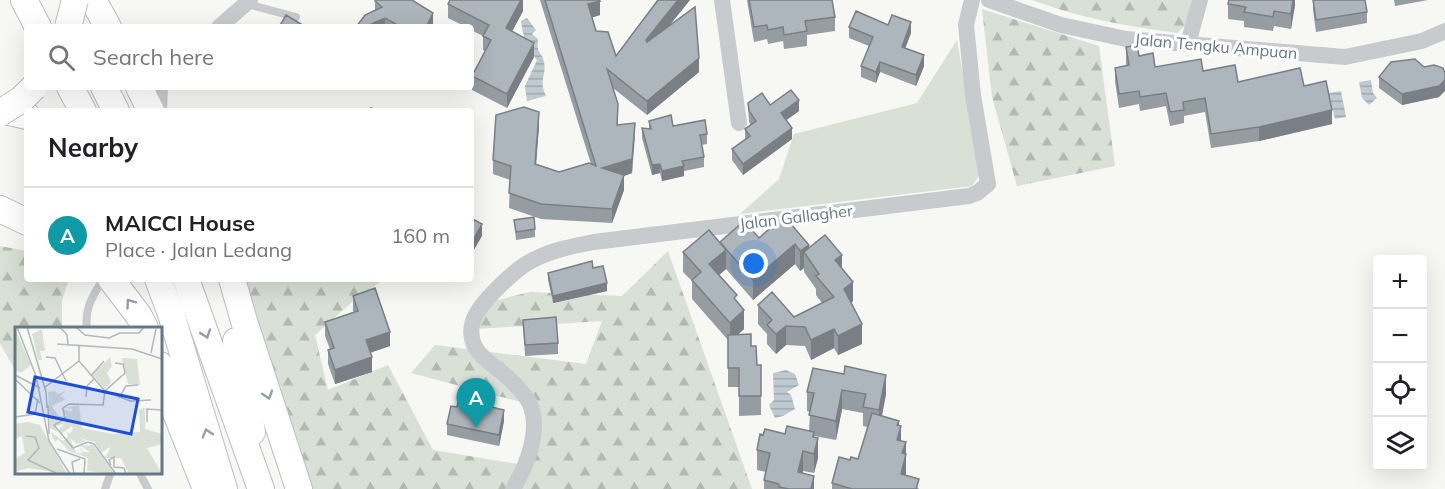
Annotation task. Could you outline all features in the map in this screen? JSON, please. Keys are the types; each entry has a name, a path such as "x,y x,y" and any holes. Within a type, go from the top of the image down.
{"main road":[{"path":"24,0 36,24"},
{"path":"60,0 72,24"},
{"path":"69,24 75,0"},
{"path":"93,0 106,24"},
{"path":"0,111 22,99 31,90"},
{"path":"72,90 81,108"},
{"path":"106,90 114,108"},
{"path":"140,90 150,108"},
{"path":"0,111 24,116"},
{"path":"0,208 24,220"},
{"path":"108,282 139,316 144,327"},
{"path":"159,282 224,489"},
{"path":"187,282 258,483"},
{"path":"223,282 250,415 258,483"},
{"path":"233,282 299,489"},
{"path":"162,371 206,489"}],"street":[{"path":"722,0 739,123"},
{"name":"Jalan Gallagher","path":"513,489 521,476 531,445 534,418 529,401 476,349 471,335 473,320 507,278 531,260 557,250 594,242 969,196 977,193 988,184 973,95 966,25 972,0"},
{"name":"Jalan Tengku Ampuan","path":"989,0 1060,25 1126,39 1345,57 1422,41 1445,31"},
{"path":"1188,44 1200,0"},
{"path":"223,24 249,2"},
{"path":"159,108 160,90"}],"lane":[{"path":"249,2 296,17"},
{"path":"87,327 85,316 90,301 104,282"},
{"path":"150,282 171,314"},
{"path":"105,489 110,474"},
{"path":"140,474 148,489"}],"green space":[{"path":"1032,0 1191,0 1187,24 1177,33 1103,21"},
{"path":"982,9 1099,46 1115,166 1017,186 992,97"},
{"path":"957,40 980,174 972,186 740,214 779,179 794,134 917,103"},
{"path":"0,246 24,250 24,282 68,282 62,300 62,327 15,327 15,370 0,343"},
{"path":"668,251 752,489 308,489 246,282 380,282 352,302 315,335 328,390 388,365 433,450 530,466 536,406 411,373 435,345 586,364 602,321 476,329 489,302 530,292 622,296"}],"shaded area":[{"path":"527,18 536,30 532,34 538,39 538,50 544,62 543,85 546,96 527,101 525,86 537,60 523,32 521,21"},
{"path":"1371,80 1373,93 1377,98 1369,105 1362,98 1359,82"},
{"path":"1341,91 1346,117 1335,119 1329,93"},
{"path":"786,370 795,374 799,385 787,392 791,395 795,409 775,418 769,405 774,400 773,373"}],"building":[{"path":"412,0 433,13 428,24 396,24 385,18 372,24 358,24 365,15 382,7 375,1"},
{"path":"450,0 521,0 506,28 534,43 507,94 474,77 474,72 491,40 483,36 489,25 448,4"},
{"path":"545,0 599,0 588,4 596,31 608,32 616,56 658,0 678,0 646,40 647,42 695,7 699,58 647,101 607,69 618,104 617,125 635,123 632,159 602,168 624,175 612,209 541,204 509,193 511,166 493,160 496,115 524,107 539,112 535,164 559,172 589,163 596,166"},
{"path":"749,0 832,0 835,17 805,21 807,31 784,35 783,27 768,30 767,25 754,27"},
{"path":"1229,0 1293,0 1291,14 1274,11 1273,17 1244,12 1246,7 1228,4"},
{"path":"1313,0 1365,0 1367,12 1316,20"},
{"path":"856,11 888,25 892,15 911,22 902,47 924,55 916,75 880,62 876,72 861,66 873,37 849,27"},
{"path":"286,15 301,24 281,24"},
{"path":"1137,45 1139,56 1153,53 1155,67 1201,59 1203,71 1235,65 1238,82 1300,68 1304,86 1326,81 1332,110 1259,127 1211,134 1205,98 1183,102 1184,110 1170,112 1166,93 1140,97 1139,91 1119,94 1115,68 1129,65 1126,47"},
{"path":"1415,59 1424,67 1434,65 1443,68 1445,80 1439,86 1402,94 1379,77 1391,62"},
{"path":"791,90 799,100 781,113 792,128 743,164 732,149 750,136 745,129 756,121 749,111 748,103 762,93 770,105"},
{"path":"671,115 673,126 705,120 707,134 700,135 704,157 682,161 684,166 662,171 660,164 652,165 642,128 651,129 649,121"},
{"path":"784,216 809,245 800,251 795,244 753,280 720,242 744,221 759,238"},
{"path":"534,217 535,229 516,232 514,220"},
{"path":"474,220 482,224 474,239"},
{"path":"709,230 726,250 709,264 737,295 734,298 744,310 730,323 692,280 701,272 683,252"},
{"path":"825,235 842,255 835,260 853,282 844,289 862,324 838,336 834,329 811,340 805,327 786,326 776,334 767,325 772,320 758,305 772,292 794,317 834,297 816,276 819,274 804,252"},
{"path":"592,261 593,268 603,266 607,283 553,296 548,273"},
{"path":"375,288 390,332 366,340 372,357 335,370 328,350 334,348 325,322 358,311 353,296"},
{"path":"556,317 558,343 525,345 523,320"},
{"path":"751,334 751,346 756,346 757,365 761,365 761,396 739,396 739,368 728,368 728,335"},
{"path":"845,366 886,375 879,410 863,407 866,394 842,390 836,421 809,415 814,393 807,392 813,368 844,374"},
{"path":"459,399 504,410 499,435 447,424 451,406 457,407"},
{"path":"872,413 899,421 897,425 901,426 897,440 906,442 902,453 906,454 901,474 919,479 916,489 852,489 832,483 839,457 850,460 851,457 858,459"},
{"path":"787,426 814,432 813,437 818,438 814,454 803,451 798,472 814,476 811,489 789,489 764,480 770,453 757,450 760,434 763,435 765,429 785,434"}],"place":[{"name":"MAICCI House","path":"476,428"}]}
